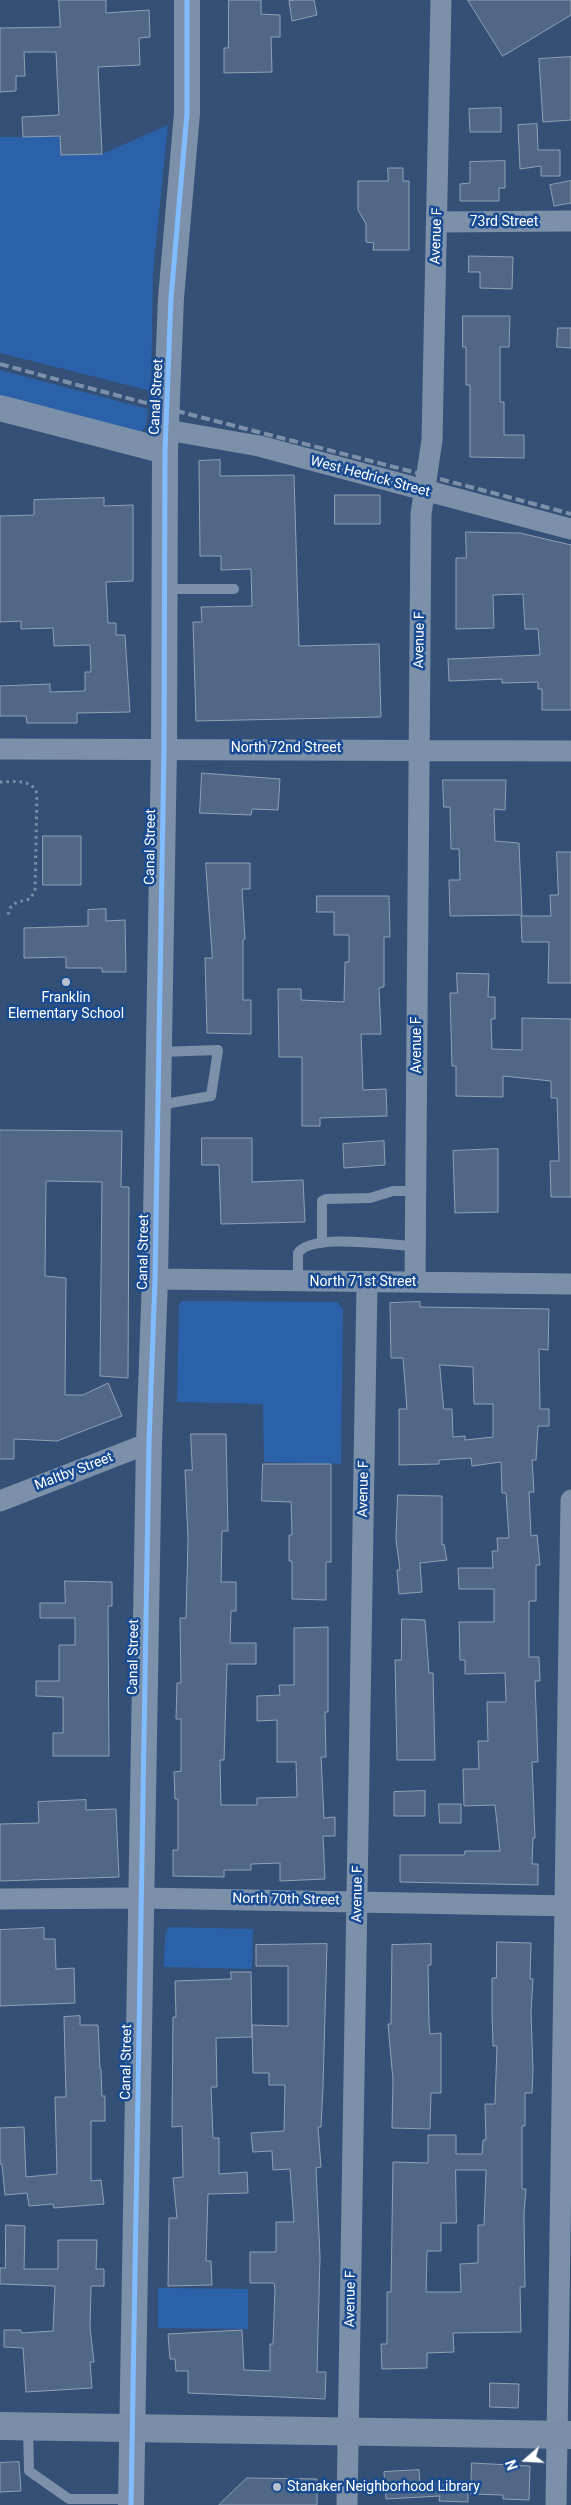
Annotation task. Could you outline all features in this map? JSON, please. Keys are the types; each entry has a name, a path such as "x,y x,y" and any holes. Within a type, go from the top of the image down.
{"main road":[{"path":"0,2426 564,2435"}],"street":[{"name":"Canal Street","path":"131,2502 148,1443 159,1052 164,748 166,440 172,298 187,113 188,0"},
{"name":"Avenue F","path":"415,1282 421,514 432,440 441,0"},
{"name":"73rd Street","path":"437,222 571,221"},
{"name":"West Hedrick Street","path":"0,408 166,440 258,446 425,492 571,529"},
{"name":"North 72nd Street","path":"0,748 571,750"},
{"name":"North 71st Street","path":"154,1279 571,1284"},
{"name":"Avenue F","path":"347,2505 367,1282"},
{"name":"Maltby Street","path":"0,1501 148,1443"},
{"path":"556,2505 564,2435 571,1500"},
{"name":"North 70th Street","path":"0,1899 142,1898 568,1906"}],"lane":[{"path":"165,589 234,589"},
{"path":"158,1105 212,1096 218,1050 159,1052"},
{"path":"322,1243 322,1201 326,1198 370,1198 393,1191 416,1192"},
{"path":"298,1281 298,1253 305,1246 322,1243 379,1243 393,1246 415,1246"},
{"path":"28,2426 29,2471 69,2499 131,2502"}],"path":[{"path":"0,782 28,783 35,788 37,794 35,892 30,899 13,902 8,910 8,918"}],"shaded area":[{"path":"168,125 153,273 151,391 0,353 0,137 60,137 61,155 102,154"},
{"path":"0,370 148,409 146,426 139,435 0,402"},
{"path":"182,1301 337,1302 343,1309 341,1464 264,1462 263,1404 177,1402 179,1305"},
{"path":"169,1927 253,1929 252,1969 164,1967 165,1935"},
{"path":"158,2288 248,2289 248,2329 158,2328"}],"building":[{"path":"59,0 106,0 106,13 149,10 150,37 139,38 140,65 98,67 102,154 61,155 60,136 23,137 22,117 59,115 56,52 24,52 25,76 16,76 16,91 0,92 0,28 60,27"},
{"path":"229,0 261,0 261,14 280,15 280,37 271,37 272,72 224,73 224,48 228,48"},
{"path":"314,0 317,15 292,21 289,1"},
{"path":"468,0 571,0 571,15 503,56"},
{"path":"571,57 571,120 543,122 539,59"},
{"path":"501,108 501,132 470,132 469,109"},
{"path":"537,124 538,150 560,150 560,176 541,176 541,166 520,169 518,125"},
{"path":"505,161 505,188 499,188 499,201 460,201 460,184 470,183 470,162"},
{"path":"388,168 403,168 403,181 409,181 409,250 373,250 374,243 366,242 366,224 358,210 358,181 388,181"},
{"path":"571,181 571,203 554,206 550,185"},
{"path":"469,256 513,257 512,289 480,288 480,272 469,272"},
{"path":"463,316 510,316 509,347 500,347 500,402 504,402 504,435 524,435 524,458 470,457 470,385 466,385 466,347 463,347"},
{"path":"558,328 571,328 571,348 557,347"},
{"path":"220,460 220,476 294,475 299,646 379,644 381,717 196,721 193,622 202,622 201,607 252,606 251,569 221,570 221,556 200,556 199,461"},
{"path":"335,495 380,495 380,524 335,524"},
{"path":"104,498 104,506 133,505 133,581 106,582 108,623 116,623 116,635 125,635 130,712 77,713 77,723 27,723 26,716 0,716 0,686 50,684 50,692 85,691 85,672 91,672 90,645 54,646 53,628 21,629 21,621 0,622 0,516 34,515 34,500"},
{"path":"466,532 520,533 571,545 571,710 542,710 542,689 538,689 538,682 502,683 502,679 449,681 448,659 540,655 538,629 525,629 523,594 493,595 494,628 456,629 456,558 466,558"},
{"path":"202,773 280,779 278,810 252,809 251,815 200,813"},
{"path":"443,780 506,780 505,810 494,809 495,841 519,843 522,915 450,916 449,880 460,880 459,849 451,849 450,807 444,807"},
{"path":"43,836 81,836 81,885 43,885"},
{"path":"557,852 571,852 571,983 548,983 549,942 522,942 521,916 551,916 550,895 558,895"},
{"path":"206,863 250,863 250,889 242,889 245,939 243,940 243,1000 251,1000 251,1034 207,1033 205,958 212,958"},
{"path":"317,896 389,896 390,937 384,937 384,987 379,988 381,1034 361,1034 363,1090 386,1089 387,1116 320,1118 320,1126 302,1126 302,1057 279,1057 278,989 301,989 301,1000 344,1002 345,962 349,962 349,935 334,935 334,912 317,912"},
{"path":"106,909 106,921 125,920 126,972 102,972 102,968 66,968 66,957 24,958 24,928 88,926 88,910"},
{"path":"457,973 489,974 488,997 495,997 495,1019 491,1019 492,1049 522,1050 522,1018 571,1019 571,1197 551,1197 550,1161 559,1161 557,1098 551,1098 551,1081 503,1076 503,1097 456,1096 456,1066 452,1066 450,993 457,993"},
{"path":"0,1130 122,1131 121,1187 129,1187 128,1378 100,1376 102,1182 46,1181 45,1276 66,1278 65,1395 83,1395 108,1383 122,1416 57,1441 14,1439 14,1459 0,1459"},
{"path":"202,1138 252,1138 252,1182 303,1180 305,1222 221,1224 219,1165 202,1165"},
{"path":"384,1141 385,1165 344,1168 343,1144"},
{"path":"498,1149 498,1212 455,1213 453,1151"},
{"path":"420,1302 420,1307 549,1309 548,1350 539,1349 540,1409 549,1409 549,1426 538,1426 536,1460 532,1460 534,1492 529,1492 531,1536 537,1535 540,1565 536,1565 536,1601 529,1601 529,1657 539,1657 540,1681 535,1681 538,1762 532,1762 535,1838 533,1838 532,1864 538,1864 538,1885 400,1882 400,1855 464,1855 465,1851 500,1851 495,1805 464,1806 463,1769 479,1769 478,1741 488,1741 487,1702 506,1702 505,1673 465,1674 465,1660 460,1660 459,1622 494,1622 494,1589 459,1589 458,1568 493,1568 492,1551 498,1551 497,1538 509,1538 506,1493 502,1493 501,1462 472,1466 471,1458 439,1460 439,1464 399,1465 399,1409 407,1409 403,1358 391,1358 390,1303","holes":["440,1365 473,1367 474,1404 493,1404 493,1437 465,1440 465,1436 453,1437 452,1409 444,1409"]},
{"path":"191,1434 226,1434 228,1531 222,1531 221,1582 236,1582 236,1611 231,1611 230,1643 256,1643 256,1664 227,1664 224,1760 220,1760 221,1805 257,1805 257,1798 297,1797 296,1762 277,1762 277,1720 257,1721 257,1696 280,1695 279,1685 294,1685 294,1628 328,1627 328,1712 325,1712 326,1757 321,1757 324,1818 335,1817 335,1836 323,1836 325,1879 280,1881 280,1863 251,1864 251,1870 224,1870 224,1877 173,1876 173,1850 178,1850 178,1799 175,1799 174,1772 181,1771 181,1719 176,1719 177,1683 181,1683 180,1618 186,1618 188,1539 185,1470 192,1470"},
{"path":"263,1464 331,1464 331,1562 326,1562 326,1600 292,1599 292,1561 289,1561 289,1535 292,1535 291,1502 262,1501"},
{"path":"398,1495 442,1496 442,1545 444,1544 447,1560 420,1563 422,1592 399,1594 397,1570 400,1570 396,1539"},
{"path":"65,1581 112,1582 112,1606 108,1606 109,1756 53,1756 53,1733 63,1733 63,1697 36,1696 36,1681 59,1681 59,1645 75,1645 75,1618 40,1618 40,1603 65,1603"},
{"path":"402,1619 425,1620 429,1673 433,1673 435,1760 397,1760 395,1660 401,1660"},
{"path":"425,1791 425,1816 394,1816 394,1792"},
{"path":"86,1800 86,1810 116,1809 119,1877 0,1881 0,1824 39,1823 38,1802"},
{"path":"439,1804 461,1804 461,1823 440,1823"},
{"path":"44,1928 44,1939 55,1939 56,1969 74,1968 75,2003 0,2006 0,1930"},
{"path":"497,1942 531,1943 530,1979 533,1979 531,2012 533,2070 532,2093 525,2093 525,2126 522,2126 522,2189 526,2189 524,2213 525,2287 520,2287 521,2332 453,2333 454,2352 427,2353 427,2368 382,2369 381,2344 387,2344 387,2292 391,2292 393,2162 428,2163 428,2135 456,2135 456,2154 482,2154 483,2140 486,2140 485,2104 495,2104 497,2046 493,2046 492,1978 496,1978","holes":["456,2170 486,2170 484,2225 478,2225 478,2263 460,2264 461,2292 426,2292 427,2251 441,2251 441,2223 456,2223"]},
{"path":"327,1944 321,2127 318,2127 321,2167 316,2168 320,2257 317,2372 326,2372 325,2399 188,2393 188,2371 176,2371 175,2359 170,2359 168,2334 242,2330 244,2370 270,2371 270,2344 273,2344 274,2283 250,2283 250,2252 276,2252 276,2222 294,2222 290,2169 273,2170 272,2151 253,2152 251,2133 284,2131 285,2085 269,2085 269,2073 253,2073 252,2025 288,2026 288,1966 256,1966 256,1945"},
{"path":"431,1944 431,1965 428,1965 429,2023 430,2034 441,2033 441,2093 431,2093 430,2129 392,2128 393,2080 388,2024 391,2024 392,1945"},
{"path":"231,1972 251,1972 252,2037 216,2038 217,2087 211,2087 213,2138 219,2138 219,2174 247,2172 248,2193 208,2194 206,2261 211,2261 212,2285 168,2286 169,2218 177,2218 173,2178 183,2177 182,2126 172,2127 173,2017 176,2017 175,1981 231,1979"},
{"path":"80,2016 80,2025 98,2025 102,2096 105,2096 105,2121 91,2121 91,2181 101,2180 104,2204 54,2208 53,2204 29,2206 27,2193 5,2195 2,2164 0,2164 0,2128 24,2127 26,2177 57,2174 55,2097 66,2097 64,2017"},
{"path":"6,2225 25,2226 24,2269 58,2269 58,2240 97,2240 96,2269 104,2269 104,2286 91,2286 90,2328 94,2362 90,2362 92,2388 26,2392 23,2348 4,2347 4,2330 21,2330 21,2333 53,2331 55,2286 0,2284 0,2268 5,2268"},
{"path":"490,2383 519,2384 518,2408 490,2407"},
{"path":"19,2462 21,2491 0,2492 0,2463"},
{"path":"472,2463 530,2466 529,2500 503,2499 503,2495 471,2494"},
{"path":"419,2470 420,2484 468,2485 468,2502 439,2501 440,2496 386,2499 384,2472"},
{"name":"Stanaker Neighborhood Library","path":"247,2478 317,2479 317,2505 219,2505"}],"railway":[{"path":"0,364 571,514"}],"cycle path":[{"path":"131,2505 149,1443 155,1279 164,748 165,451 171,298 187,113 187,0"}],"place":[{"name":"Franklin Elementary School","path":"66,982"},
{"name":"Stanaker Neighborhood Library","path":"277,2487"}]}
